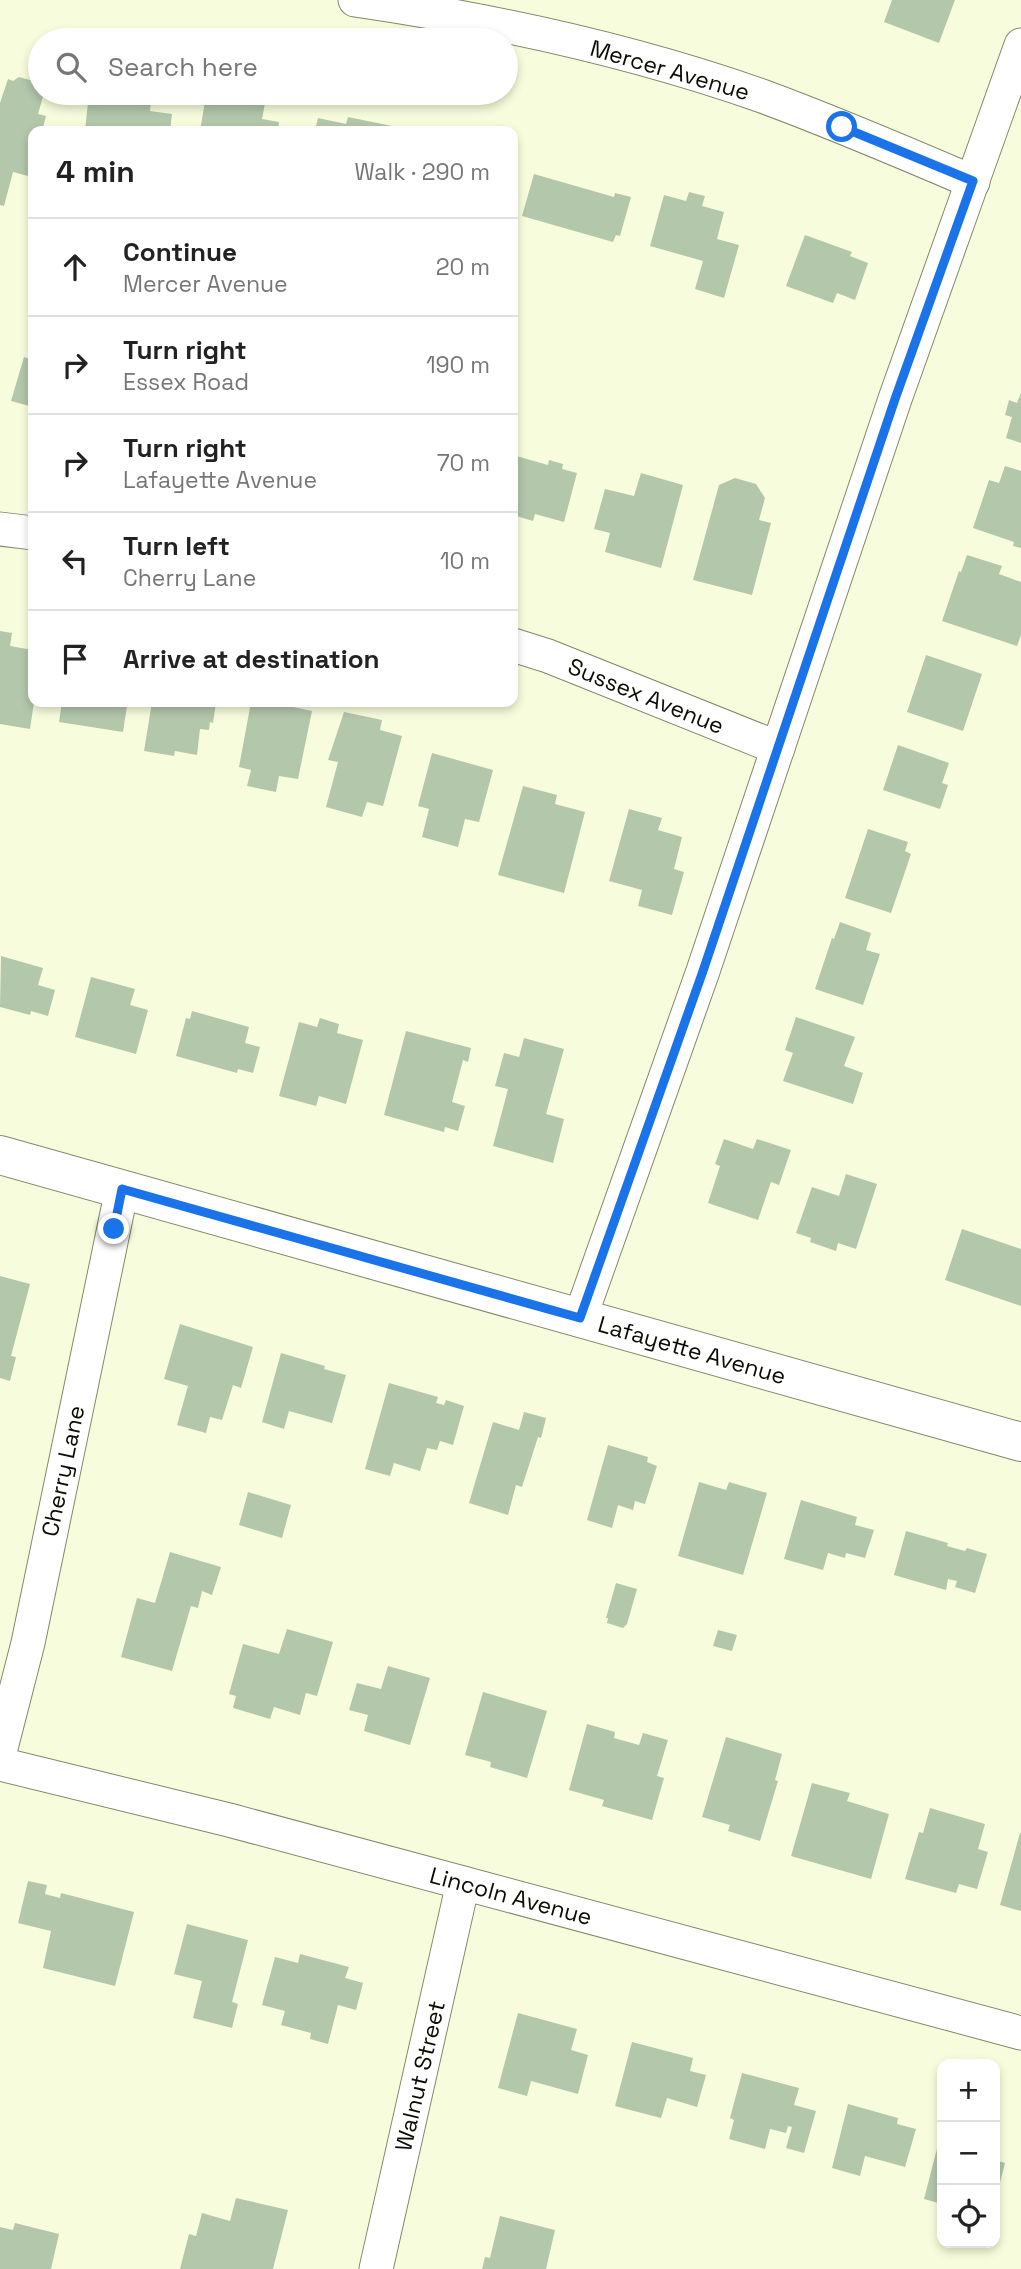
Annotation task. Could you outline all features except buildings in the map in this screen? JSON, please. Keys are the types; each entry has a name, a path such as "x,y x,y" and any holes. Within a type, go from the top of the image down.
{"street":[{"name":"Mercer Avenue","path":"355,0 431,11 510,28"},
{"name":"Mercer Avenue","path":"518,30 665,66 761,96 973,181"},
{"path":"580,1318 703,971 895,399 1021,45"},
{"path":"0,529 28,532"},
{"name":"Sussex Avenue","path":"518,647 548,656 778,748"},
{"name":"Lafayette Avenue","path":"0,1155 1021,1442"},
{"name":"Cherry Lane","path":"0,1752 28,1643 122,1189"},
{"name":"Lincoln Avenue","path":"0,1764 229,1820 1021,2033"},
{"name":"Walnut Street","path":"376,2269 463,1883"}],"route":[{"path":"114,1229 122,1189 580,1318 703,971 895,399 973,181 842,127"}]}
